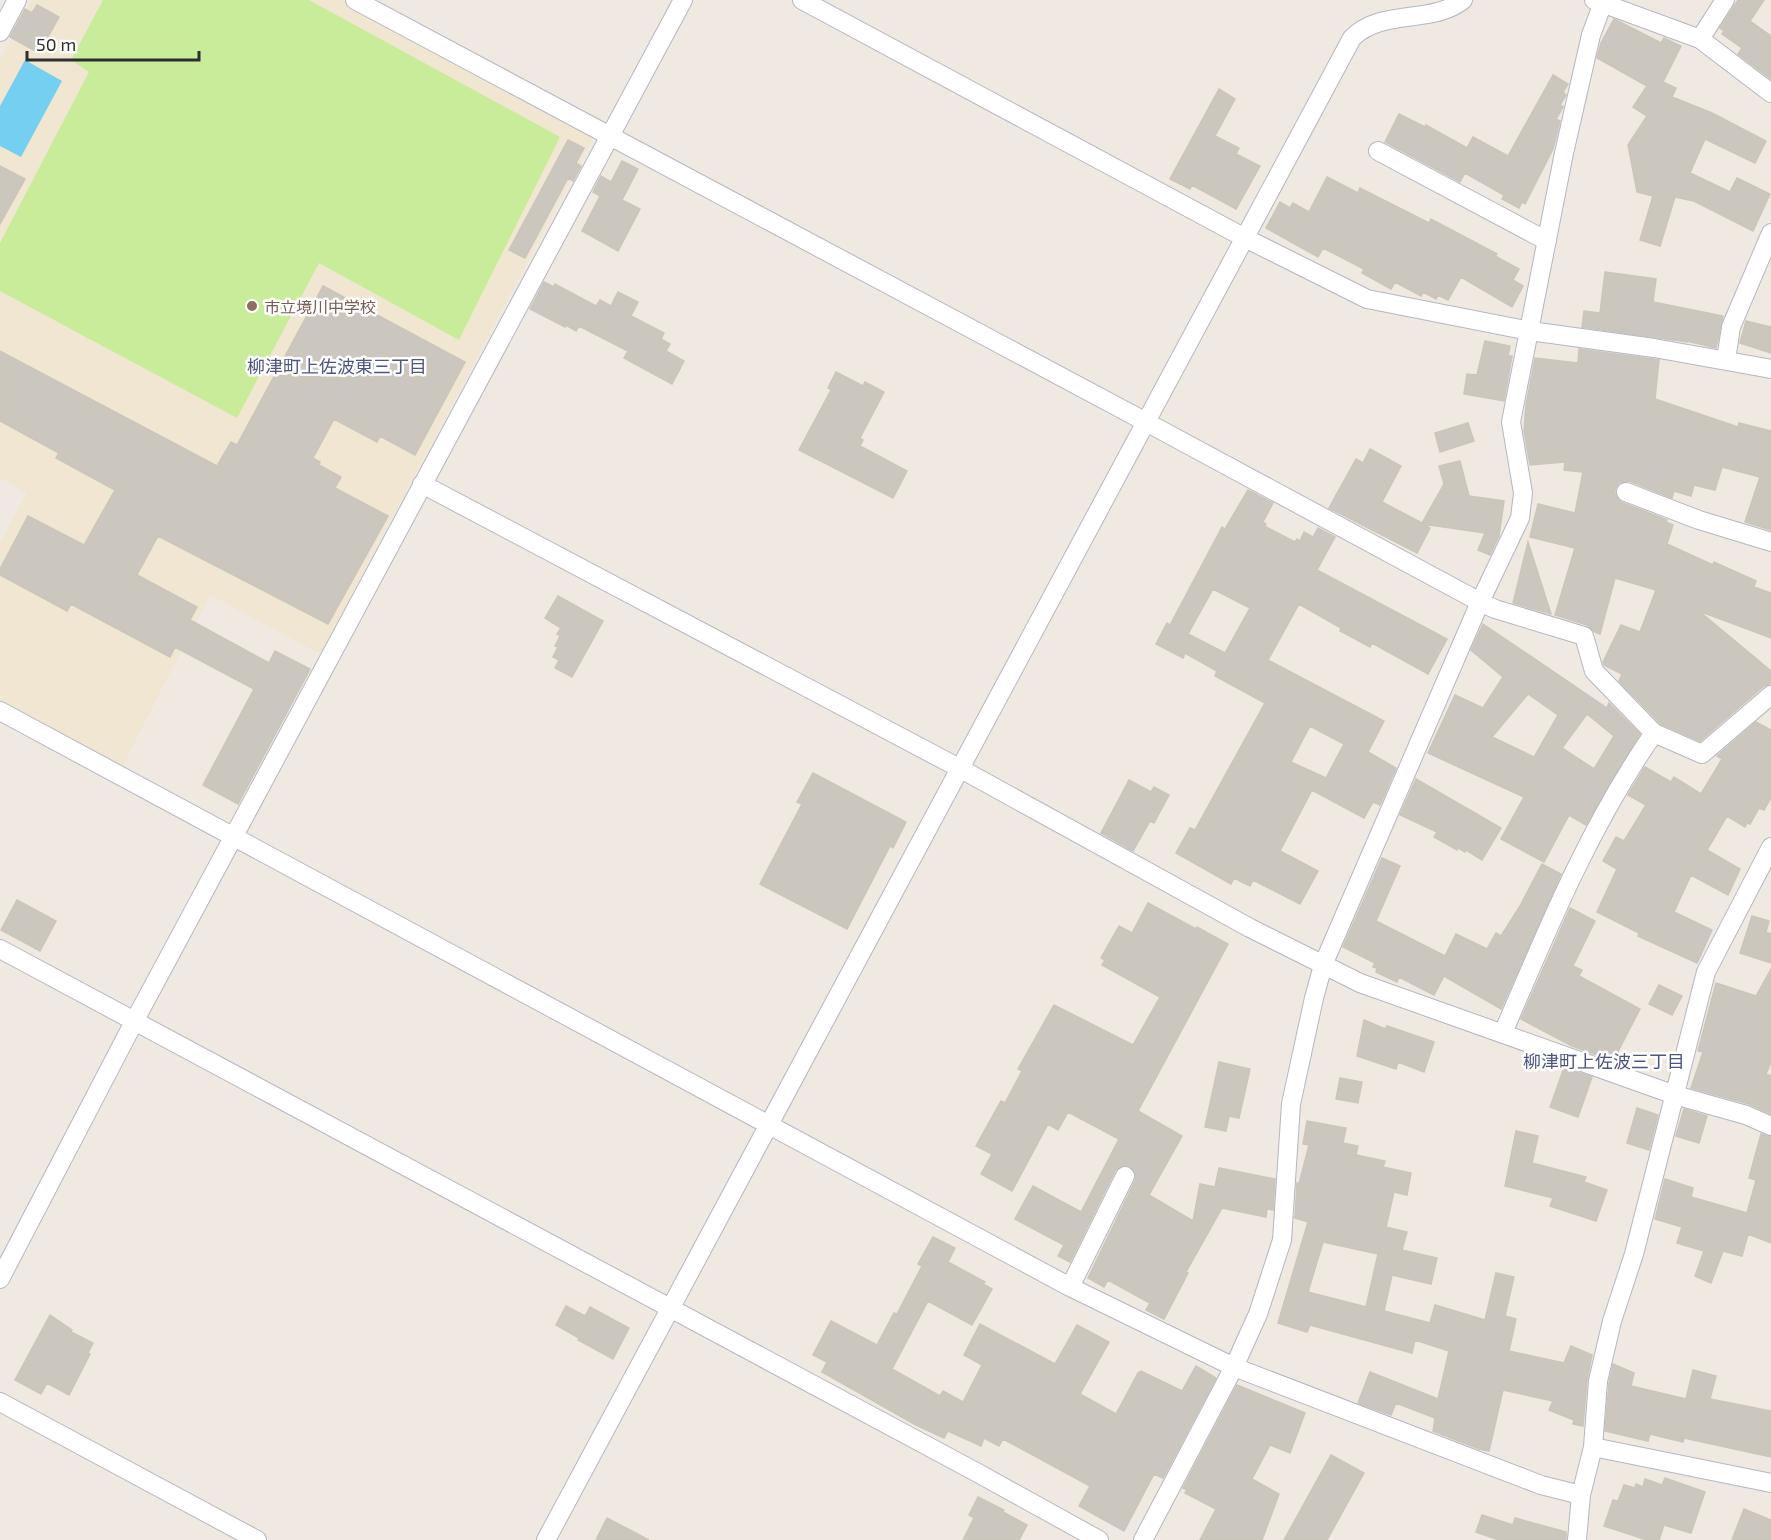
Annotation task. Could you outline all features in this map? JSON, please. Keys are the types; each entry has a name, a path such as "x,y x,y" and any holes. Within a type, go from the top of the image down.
{"street":[{"path":"0,32 17,0"},
{"path":"355,0 1480,603 1584,636 1594,671 1654,733 1702,754 1771,695"},
{"path":"0,1279 135,1020 683,0"},
{"path":"802,0 1245,238 1366,299 1530,331 1726,360 1771,369"},
{"path":"546,1540 1352,38 1361,29 1378,22 1449,9 1463,0"},
{"path":"1700,39 1725,0"},
{"path":"1143,1540 1234,1367 1258,1314 1282,1240 1291,1104 1323,965 1480,603 1520,518 1523,493 1511,422 1547,241 1600,1 1700,39 1771,93"},
{"path":"1378,151 1547,241"},
{"path":"1726,360 1731,327 1771,233"},
{"path":"422,484 961,769 1250,928 1323,965 1360,982 1675,1095 1746,1115 1771,1126"},
{"path":"1626,492 1699,520 1771,542"},
{"path":"0,711 1071,1287 1234,1367 1541,1485 1581,1495"},
{"path":"1503,1033 1562,897 1628,770 1654,733"},
{"path":"1577,1540 1581,1495 1593,1447 1599,1381 1612,1321 1634,1254 1706,972 1771,847"},
{"path":"0,949 1099,1540"},
{"path":"1071,1287 1125,1176"},
{"path":"0,1402 257,1540"},
{"path":"1593,1447 1771,1483"}],"shaded area":[{"name":"市立境川中学校","path":"32,0 345,0 595,134 320,654 210,595 122,767 0,700 0,543 27,493 0,478 0,61"}],"green space":[{"path":"103,0 309,0 560,137 459,340 319,263 237,418 0,291 0,243 89,72 71,60"}],"water":[{"path":"25,60 62,81 21,157 0,146 0,106"}],"building":[{"path":"1738,0 1764,0 1750,21 1771,36 1771,79 1738,54 1742,48 1722,34 1724,31 1720,28"},
{"path":"37,5 59,17 39,53 10,37 25,9 32,13"},
{"path":"1614,19 1661,43 1664,38 1681,46 1663,82 1676,88 1672,97 1712,113 1766,141 1755,163 1705,139 1690,173 1730,192 1737,178 1770,194 1753,231 1694,201 1675,197 1660,246 1640,240 1653,196 1637,192 1628,145 1647,116 1633,107 1647,86 1597,58 1601,43"},
{"path":"1553,75 1568,84 1563,92 1566,95 1560,105 1563,107 1556,119 1560,121 1553,149 1525,204 1522,202 1519,208 1502,199 1504,195 1465,173 1460,182 1385,142 1399,114 1425,127 1426,125 1467,148 1473,137 1508,156"},
{"path":"1219,89 1235,99 1215,136 1239,148 1236,154 1260,166 1236,209 1192,185 1190,189 1170,179"},
{"path":"568,140 584,148 576,163 581,166 573,181 568,178 525,258 509,250"},
{"path":"622,161 638,169 622,200 640,209 618,251 582,231 600,196 593,192 601,176 611,182"},
{"path":"0,166 25,179 0,224"},
{"path":"1327,177 1358,193 1360,188 1429,223 1431,219 1497,254 1495,256 1519,269 1513,280 1523,286 1512,307 1461,277 1448,300 1438,295 1436,299 1423,292 1421,296 1395,282 1391,289 1362,273 1364,269 1323,248 1318,257 1266,228 1280,202 1290,208 1293,203 1309,212"},
{"path":"1605,272 1656,279 1653,302 1723,316 1716,348 1687,341 1582,327 1584,311 1600,313"},
{"path":"544,282 554,287 555,284 596,306 600,300 611,306 618,292 638,302 631,316 664,333 661,339 670,344 666,351 684,361 672,384 624,358 628,351 579,326 576,331 530,309"},
{"path":"323,286 465,362 415,455 380,436 377,442 334,419 313,458 320,462 319,465 341,477 335,488 388,516 328,624 158,536 137,575 197,607 190,620 269,663 275,651 310,669 238,804 203,785 254,689 175,647 170,657 71,604 67,611 0,575 0,569 28,516 84,545 115,490 56,458 59,453 0,421 0,351 217,466 231,442 237,445"},
{"path":"1746,321 1771,327 1771,353 1740,343"},
{"path":"1485,341 1510,346 1508,356 1512,356 1504,401 1464,394 1467,374 1477,375"},
{"path":"1579,349 1659,360 1655,399 1738,427 1739,423 1771,431 1771,530 1745,522 1760,477 1722,467 1715,490 1694,485 1691,496 1674,491 1672,498 1629,481 1619,483 1615,489 1615,494 1621,502 1667,520 1666,522 1673,525 1667,544 1756,581 1754,587 1771,593 1771,638 1699,611 1771,671 1770,684 1764,686 1700,741 1661,724 1619,681 1622,674 1604,665 1603,662 1621,625 1640,632 1656,590 1615,578 1600,634 1595,632 1587,625 1555,615 1575,548 1530,537 1538,504 1575,513 1583,472 1564,470 1565,462 1530,465 1524,431 1526,405 1535,358 1578,363"},
{"path":"836,372 863,386 865,382 884,392 860,438 863,440 860,446 907,471 893,498 799,450 831,390 828,388"},
{"path":"1468,423 1474,441 1440,452 1435,433"},
{"path":"1370,449 1401,466 1382,502 1422,523 1444,484 1439,466 1460,461 1469,496 1504,501 1499,536 1490,555 1478,550 1485,533 1423,524 1430,528 1417,553 1329,508 1356,459 1363,463"},
{"path":"1248,490 1273,503 1263,522 1266,524 1264,526 1295,542 1297,539 1300,541 1304,532 1313,537 1318,528 1335,537 1317,570 1447,639 1428,674 1372,643 1370,647 1340,631 1341,628 1299,604 1268,660 1384,721 1368,752 1396,768 1380,805 1373,802 1364,818 1312,790 1280,851 1318,871 1300,904 1253,880 1250,886 1234,878 1231,884 1176,853 1190,828 1195,830 1265,703 1215,676 1217,671 1185,653 1183,658 1156,644 1167,623 1170,625 1222,527 1225,529","holes":["1213,589 1250,608 1225,653 1188,634","1310,726 1344,744 1326,778 1291,762"]},
{"path":"1528,542 1551,614 1513,603"},
{"path":"558,596 603,621 572,677 555,668 559,660 553,657 560,636 557,634 561,628 545,618"},
{"path":"1483,624 1607,708 1609,703 1640,734 1586,825 1569,815 1544,862 1501,839 1524,797 1428,753 1455,695 1483,708 1503,677 1471,650","holes":["1528,694 1558,715 1534,757 1492,737","1587,714 1614,736 1594,769 1562,748"]},
{"path":"1756,722 1771,730 1771,798 1764,810 1759,808 1750,824 1747,823 1745,827 1727,816 1707,850 1740,869 1728,895 1691,875 1674,912 1712,930 1697,963 1638,936 1639,933 1597,912 1617,869 1603,861 1616,837 1624,841 1646,805 1628,795 1645,767 1671,782 1674,777 1701,794 1722,759 1717,756"},
{"path":"813,773 906,822 893,848 890,846 847,929 760,884 802,804 797,802"},
{"path":"1416,779 1501,828 1482,860 1466,850 1465,852 1458,848 1457,850 1434,837 1437,832 1400,815"},
{"path":"1129,780 1151,792 1154,787 1169,795 1154,823 1150,821 1133,851 1101,833"},
{"path":"1382,858 1400,866 1376,921 1445,956 1456,934 1487,949 1496,933 1501,936 1542,864 1561,874 1501,1009 1444,976 1434,995 1399,977 1397,982 1376,972 1377,968 1373,967 1375,963 1343,947"},
{"path":"17,900 56,921 40,951 1,930"},
{"path":"1148,903 1228,944 1138,1111 1182,1136 1149,1195 1193,1221 1200,1184 1215,1187 1219,1168 1275,1179 1273,1210 1267,1209 1266,1217 1222,1208 1186,1272 1188,1273 1164,1319 1146,1310 1150,1303 1108,1280 1104,1287 1088,1278 1135,1181 1136,1175 1130,1166 1124,1165 1115,1171 1070,1262 1058,1256 1064,1245 1015,1219 1033,1186 1081,1212 1119,1139 1068,1112 1058,1130 1048,1124 1012,1191 981,1174 992,1154 976,1146 1001,1101 1005,1103 1022,1071 1018,1069 1054,1005 1133,1045 1160,997 1102,965 1105,960 1101,958 1119,926 1132,933"},
{"path":"1570,908 1595,921 1573,966 1582,970 1579,976 1640,1009 1613,1061 1572,1046 1521,1019"},
{"path":"1752,916 1769,921 1766,932 1771,934 1771,963 1740,953"},
{"path":"1771,969 1771,1062 1766,1074 1771,1076 1771,1114 1749,1104 1691,1088 1703,1052 1698,1051 1716,983 1756,996"},
{"path":"1659,985 1682,996 1672,1015 1649,1004"},
{"path":"1364,1020 1385,1029 1387,1026 1434,1042 1424,1072 1398,1062 1396,1069 1357,1056"},
{"path":"1219,1062 1250,1069 1239,1118 1229,1116 1226,1131 1205,1127"},
{"path":"1564,1068 1592,1077 1578,1117 1550,1107"},
{"path":"1340,1078 1362,1082 1358,1103 1336,1099"},
{"path":"1637,1108 1658,1115 1649,1150 1627,1143"},
{"path":"1684,1109 1707,1116 1699,1143 1676,1136"},
{"path":"1307,1121 1346,1128 1343,1143 1358,1146 1356,1155 1385,1161 1383,1167 1411,1173 1407,1195 1394,1192 1386,1227 1407,1232 1402,1250 1437,1258 1431,1284 1392,1275 1384,1311 1430,1323 1435,1305 1485,1320 1496,1273 1514,1277 1505,1316 1516,1319 1509,1351 1564,1363 1571,1346 1592,1355 1587,1380 1583,1426 1573,1424 1574,1420 1549,1410 1553,1401 1503,1390 1489,1451 1479,1449 1433,1431 1435,1418 1396,1403 1391,1415 1358,1403 1370,1372 1438,1399 1449,1351 1415,1340 1412,1353 1310,1325 1307,1332 1278,1323 1308,1222 1295,1218 1297,1183 1299,1184 1309,1145 1303,1144","holes":["1323,1242 1378,1254 1366,1307 1308,1292"]},
{"path":"1516,1131 1538,1136 1532,1163 1586,1177 1584,1182 1607,1190 1596,1221 1550,1206 1553,1198 1505,1186"},
{"path":"1761,1134 1771,1137 1771,1243 1748,1234 1742,1256 1723,1251 1711,1283 1695,1276 1704,1251 1677,1243 1682,1227 1655,1219 1665,1179 1693,1188 1691,1197 1747,1213 1756,1180 1749,1178"},
{"path":"933,1237 955,1248 948,1262 985,1282 983,1284 992,1289 972,1325 928,1301 892,1369 940,1396 943,1391 963,1402 982,1365 964,1355 980,1324 1055,1364 1077,1325 1109,1342 1080,1394 1116,1414 1141,1371 1182,1391 1196,1366 1216,1378 1163,1478 1154,1474 1124,1531 1079,1506 1090,1486 1003,1439 999,1446 984,1438 981,1446 948,1431 944,1438 916,1425 822,1372 827,1362 813,1355 831,1321 877,1345 894,1313 897,1314 922,1266 918,1264"},
{"path":"566,1306 585,1316 590,1307 629,1328 613,1359 556,1325"},
{"path":"50,1315 72,1330 71,1332 93,1343 88,1353 90,1354 69,1395 47,1383 41,1394 15,1380"},
{"path":"1613,1364 1634,1373 1631,1386 1686,1399 1693,1370 1716,1376 1710,1399 1771,1411 1771,1457 1684,1438 1683,1442 1650,1434 1648,1441 1605,1431"},
{"path":"1237,1385 1305,1413 1290,1453 1270,1445 1252,1479 1279,1494 1262,1540 1200,1540 1216,1509 1185,1493 1187,1490 1183,1488"},
{"path":"1331,1455 1364,1473 1327,1540 1284,1540"},
{"path":"1665,1478 1705,1492 1691,1533 1664,1525 1659,1540 1647,1540 1604,1526 1613,1500 1618,1501 1624,1485 1635,1488 1636,1484 1643,1487 1645,1479 1662,1485"},
{"path":"978,1497 1027,1525 1019,1540 963,1540 974,1518 969,1515"},
{"path":"1744,1509 1771,1520 1771,1540 1732,1540"},
{"path":"1482,1515 1513,1525 1515,1518 1566,1532 1566,1540 1499,1540 1476,1532"},
{"path":"607,1518 649,1540 596,1540"}],"place":[{"name":"市立境川中学校","path":"252,306"}],"district":[{"name":"柳津町上佐波東三丁目","path":"337,366"},
{"name":"柳津町上佐波三丁目","path":"1604,1061"}]}
